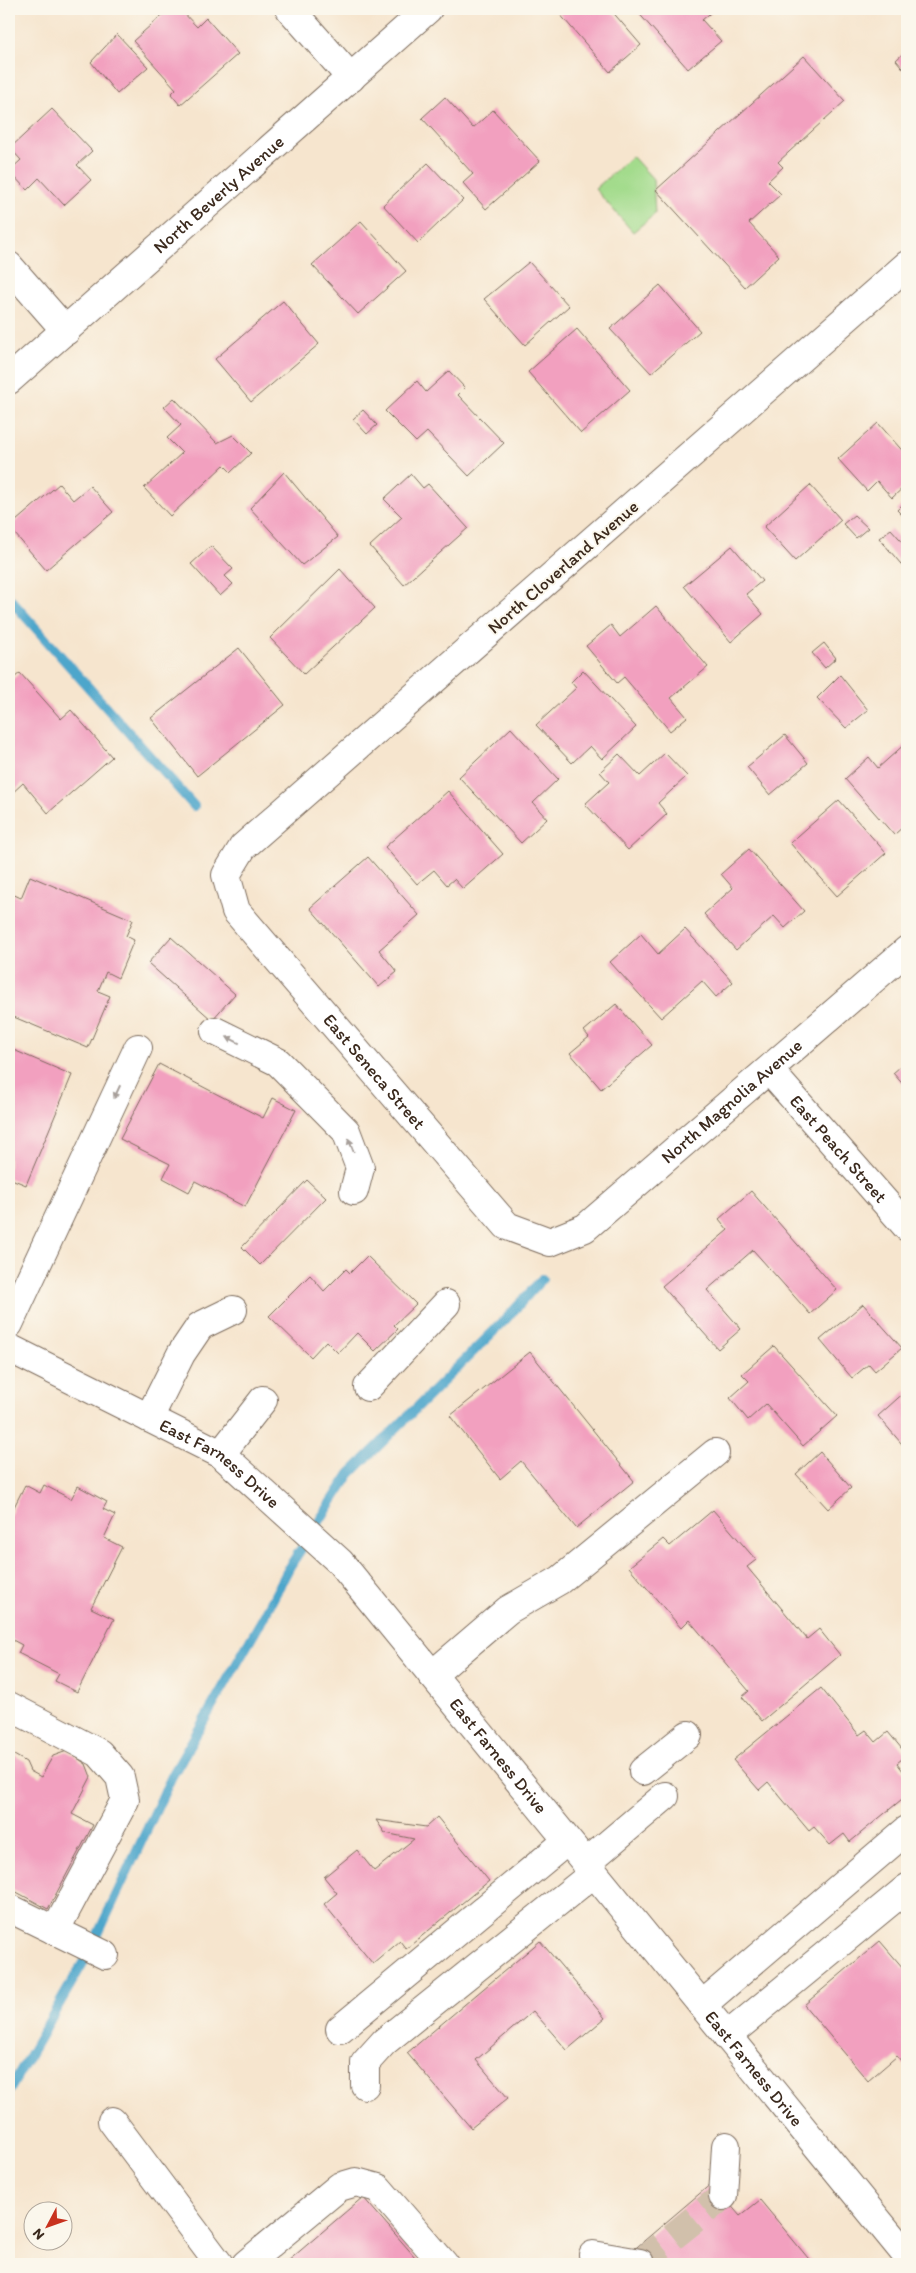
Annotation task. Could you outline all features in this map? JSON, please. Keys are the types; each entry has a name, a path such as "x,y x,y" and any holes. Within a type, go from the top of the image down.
{"street":[{"path":"290,9 351,78"},
{"name":"North Beverly Avenue","path":"9,380 428,9"},
{"name":"North Cloverland Avenue","path":"226,875 243,847 907,265"},
{"path":"9,266 66,331"},
{"name":"East Seneca Street","path":"226,875 236,911 507,1226 550,1242"},
{"name":"North Magnolia Avenue","path":"550,1242 585,1228 907,950"},
{"path":"215,1031 278,1062 346,1131 360,1168 354,1191"},
{"path":"9,1324 138,1048"},
{"name":"East Peach Street","path":"769,1070 907,1227"},
{"path":"368,1387 446,1304"},
{"path":"149,1418 182,1354 200,1326 225,1314"},
{"name":"East Farness Drive","path":"9,1348 221,1454 340,1562 907,2256"},
{"path":"221,1454 263,1400"},
{"path":"432,1674 508,1610 560,1580 715,1453"},
{"path":"9,1706 99,1753 120,1777 126,1800 55,1931"},
{"path":"643,1771 688,1735"},
{"path":"365,2085 365,2063 384,2042 590,1868 664,1796"},
{"path":"702,2005 907,1830"},
{"path":"340,2028 567,1841"},
{"path":"727,2036 907,1888"},
{"path":"9,1908 105,1955"},
{"path":"112,2121 219,2264"},
{"path":"723,2196 726,2146"},
{"path":"246,2264 339,2187 356,2182 378,2188 444,2264"},
{"path":"593,2255 640,2263"}],"green space":[{"path":"632,156 653,179 655,214 633,232 595,189"}],"building":[{"path":"169,9 180,9 197,27 206,18 238,54 180,105 171,94 176,89 133,41"},
{"path":"562,9 610,9 641,45 610,72 558,12"},
{"path":"635,9 715,9 702,20 721,41 688,69"},
{"path":"117,34 148,67 117,94 91,62"},
{"path":"907,50 907,73 896,60"},
{"path":"804,56 845,101 778,162 783,167 768,181 781,194 749,223 779,256 745,287 656,190"},
{"path":"445,97 473,128 493,110 540,161 486,209 463,183 473,174 422,118"},
{"path":"52,109 92,151 77,165 91,180 64,205 39,178 27,190 9,171 21,160 10,148"},
{"path":"428,163 463,200 418,243 383,205"},
{"path":"361,221 406,271 358,314 312,265"},
{"path":"529,262 569,306 525,345 484,299"},
{"path":"660,285 700,331 651,373 610,329"},
{"path":"283,301 319,344 251,402 215,359"},
{"path":"577,329 630,390 581,433 528,372"},
{"path":"449,371 465,388 458,395 504,443 469,476 427,432 416,442 385,411 417,381 426,392"},
{"path":"174,398 217,443 233,435 251,453 231,472 224,465 170,516 144,488 182,453 167,438 181,425 164,407"},
{"path":"363,410 377,425 367,434 353,419"},
{"path":"878,423 907,456 907,484 892,498 877,481 867,491 838,459"},
{"path":"284,472 338,537 302,565 250,508"},
{"path":"411,474 423,488 428,484 468,528 404,585 370,546 402,517 384,499"},
{"path":"59,484 73,500 90,486 113,512 46,570 9,527"},
{"path":"810,485 841,520 795,561 764,527"},
{"path":"907,500 907,520 897,510"},
{"path":"854,515 868,528 856,538 843,524"},
{"path":"891,529 907,547 906,570 879,538"},
{"path":"211,546 233,569 225,576 233,584 220,596 191,564"},
{"path":"732,546 762,581 746,594 763,614 731,642 684,586"},
{"path":"340,569 375,608 304,674 270,638"},
{"path":"656,606 708,667 671,698 687,717 670,731 624,677 617,683 586,646 611,625 620,637"},
{"path":"824,643 836,658 825,668 812,653"},
{"path":"239,648 285,705 197,776 151,718"},
{"path":"583,670 636,727 602,759 590,746 572,763 536,725 576,688 571,682"},
{"path":"20,673 61,719 71,710 112,757 48,813 23,783 9,796 9,682"},
{"path":"840,675 868,710 846,728 817,698"},
{"path":"511,728 558,779 533,803 547,819 521,843 459,777"},
{"path":"785,735 808,763 770,795 747,767"},
{"path":"907,742 907,823 894,835 845,779 869,757 878,768"},
{"path":"665,753 687,776 658,803 667,814 628,850 585,804 609,782 600,772 619,754 640,776"},
{"path":"448,791 503,854 463,889 454,879 447,885 434,870 417,884 385,847"},
{"path":"839,800 886,853 837,896 790,843"},
{"path":"749,849 804,911 785,928 774,916 736,950 704,914 733,888 721,874"},
{"path":"368,857 419,915 379,950 397,972 379,987 310,908"},
{"path":"30,876 133,920 126,936 134,940 118,978 106,972 98,991 110,996 88,1048 9,1015 9,895 10,893 21,898"},
{"path":"685,929 733,982 716,997 702,981 661,1018 610,962 641,934 658,954"},
{"path":"171,937 235,994 212,1020 148,963"},
{"path":"616,1004 652,1045 601,1089 570,1053 589,1037 584,1031"},
{"path":"9,1048 72,1075 26,1185 9,1178"},
{"path":"907,1061 907,1089 893,1073"},
{"path":"159,1064 263,1118 273,1098 296,1110 245,1207 195,1181 189,1192 163,1178 170,1164 120,1139"},
{"path":"307,1180 326,1198 260,1265 242,1247"},
{"path":"751,1191 837,1290 810,1314 753,1250 707,1290 741,1329 718,1349 662,1286 728,1230 719,1219"},
{"path":"367,1256 416,1304 394,1325 398,1329 375,1351 357,1333 338,1353 326,1341 311,1357 269,1316 310,1275 324,1291 346,1269 350,1273"},
{"path":"863,1304 902,1348 875,1371 869,1364 852,1378 820,1340"},
{"path":"774,1346 837,1416 803,1446 766,1404 748,1420 730,1398 749,1381 742,1374"},
{"path":"530,1352 634,1481 576,1528 521,1461 500,1479 450,1416"},
{"path":"907,1390 907,1450 878,1416"},
{"path":"820,1452 851,1488 828,1509 796,1474"},
{"path":"25,1485 40,1493 44,1485 71,1499 78,1486 107,1502 103,1509 115,1515 104,1538 122,1547 91,1608 114,1619 77,1692 55,1681 59,1674 18,1653 22,1645 9,1638 9,1517"},
{"path":"713,1510 756,1560 747,1567 807,1639 819,1629 840,1655 762,1721 742,1697 749,1691 689,1620 681,1628 629,1567 663,1539 670,1546"},
{"path":"821,1688 859,1735 866,1730 876,1742 888,1732 907,1755 897,1763 907,1776 907,1795 850,1842 844,1834 830,1845 814,1827 809,1831 768,1782 759,1790 733,1760"},
{"path":"67,1751 86,1764 91,1777 72,1814 93,1825 48,1909 9,1888 9,1752 26,1762 30,1771 41,1777 53,1756"},
{"path":"437,1817 489,1881 406,1949 400,1941 373,1964 324,1904 337,1893 324,1877 357,1850 374,1871 414,1839 385,1833 376,1820 426,1827"},
{"path":"540,1941 605,2018 567,2050 533,2011 476,2060 508,2098 471,2128 407,2053"},
{"path":"880,1941 904,1969 907,1966 907,2068 897,2056 868,2081 804,2005"},
{"path":"712,2183 740,2216 760,2200 813,2264 641,2264 631,2252"},
{"path":"363,2197 421,2264 288,2264 287,2262"}],"waterway":[{"path":"9,598 194,806"},
{"path":"9,2091 91,1949 172,1776 263,1618 290,1566 350,1474 506,1319 542,1279"}],"tunnel":[{"path":"640,2263 723,2196"}]}
